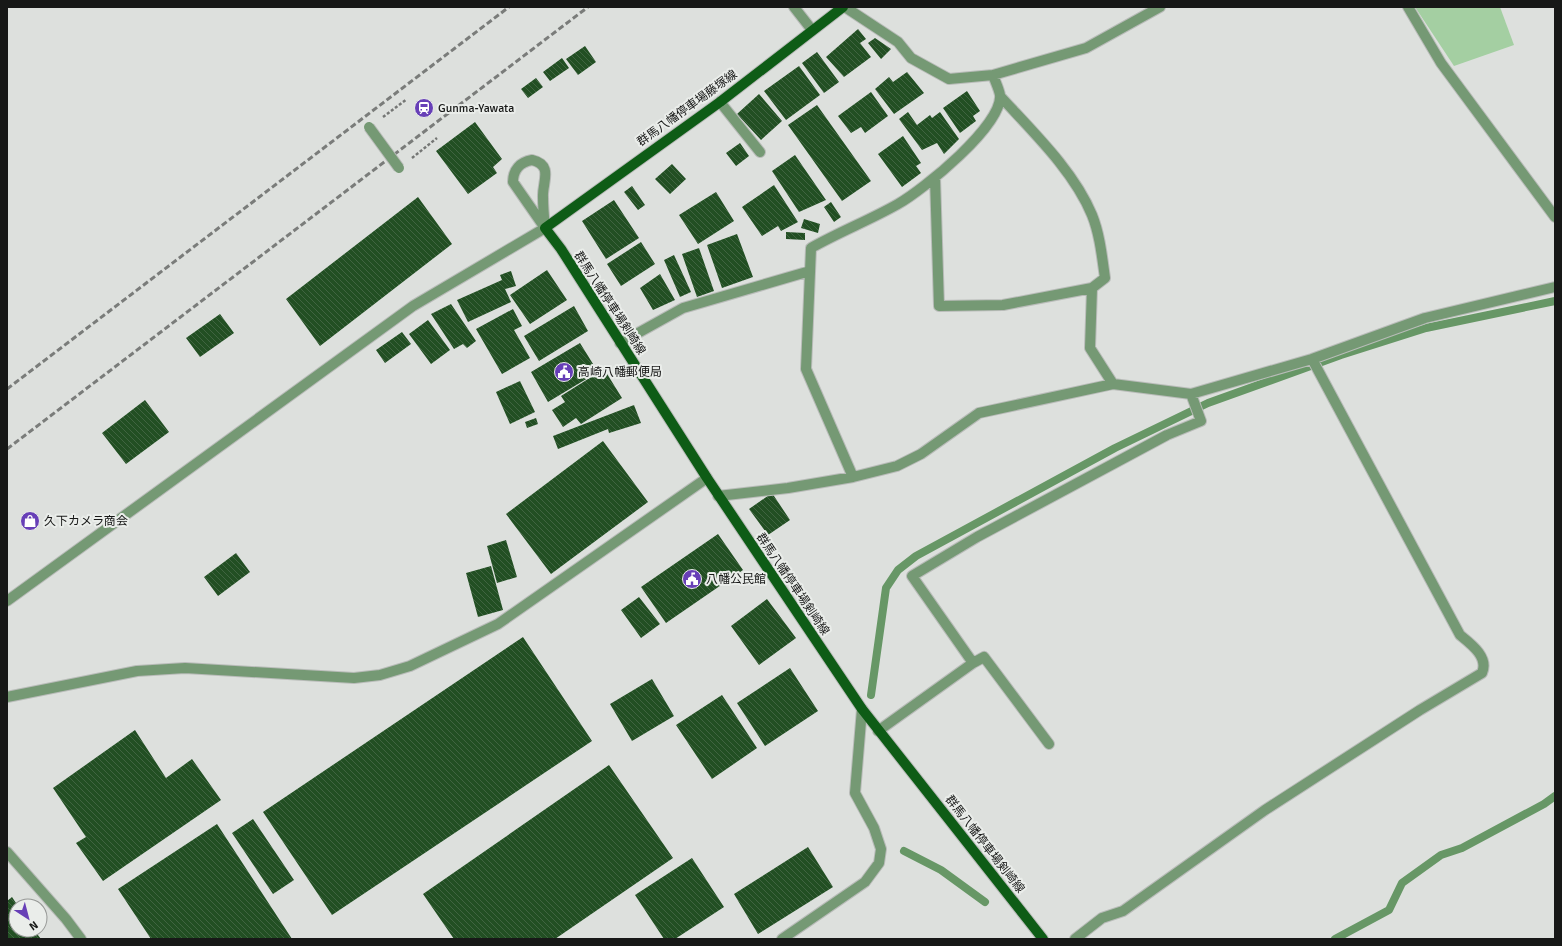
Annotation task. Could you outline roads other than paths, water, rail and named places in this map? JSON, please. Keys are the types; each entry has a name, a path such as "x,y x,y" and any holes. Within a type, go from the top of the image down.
{"main road":[{"name":"群馬八幡停車場藤塚線","path":"545,228 720,102 812,30 844,7"},
{"name":"群馬八幡停車場剣崎線","path":"545,228 718,496 862,709 1043,939"}],"street":[{"path":"794,7 812,30"},
{"path":"844,7 898,42 911,58 949,79 993,75 1086,48 1160,7"},
{"path":"1408,7 1441,63 1555,217"},
{"path":"935,178 939,306 1003,305 1092,288 1105,278 1098,234 1084,197 1058,161 1000,96 993,75"},
{"path":"853,477 806,369 811,248 898,203 935,178 974,141 995,114 1000,96"},
{"path":"720,102 760,152"},
{"path":"369,127 399,168"},
{"path":"526,161 538,162 543,166 546,174 543,194 545,228 513,182 513,174 518,166 526,161"},
{"path":"7,601 413,306 545,228"},
{"path":"620,343 683,308 810,271"},
{"path":"718,496 788,488 853,477 897,466 921,454 979,413 1113,384 1191,394 1312,359 1425,318 1555,287"},
{"path":"1092,288 1090,348 1113,384"},
{"path":"1074,939 1102,918 1123,911 1265,810 1420,710 1482,673 1485,667 1483,658 1460,635 1312,359"},
{"path":"973,663 912,576 977,537 1168,435 1201,421 1191,394"},
{"path":"7,697 146,670 185,668 354,678 380,675 410,666 498,624 707,478"},
{"path":"878,731 973,663 984,657 1049,744"},
{"path":"782,939 865,882 879,863 881,849 874,828 855,794 862,709"},
{"path":"7,852 66,919 80,939"}],"waterway":[{"path":"871,695 886,588 898,570 916,556 1115,448 1208,403 1341,355 1426,328 1555,301"},
{"path":"1335,939 1389,910 1402,883 1441,855 1462,848 1544,804 1555,796"},
{"path":"904,851 941,870 985,902"}],"railway":[{"path":"7,389 509,7"},
{"path":"7,449 588,7"}],"place":[{"name":"Gunma-Yawata","path":"424,108"},
{"name":"高崎八幡郵便局","path":"564,372"},
{"name":"久下カメラ商会","path":"30,521"},
{"name":"八幡公民館","path":"692,579"}]}
